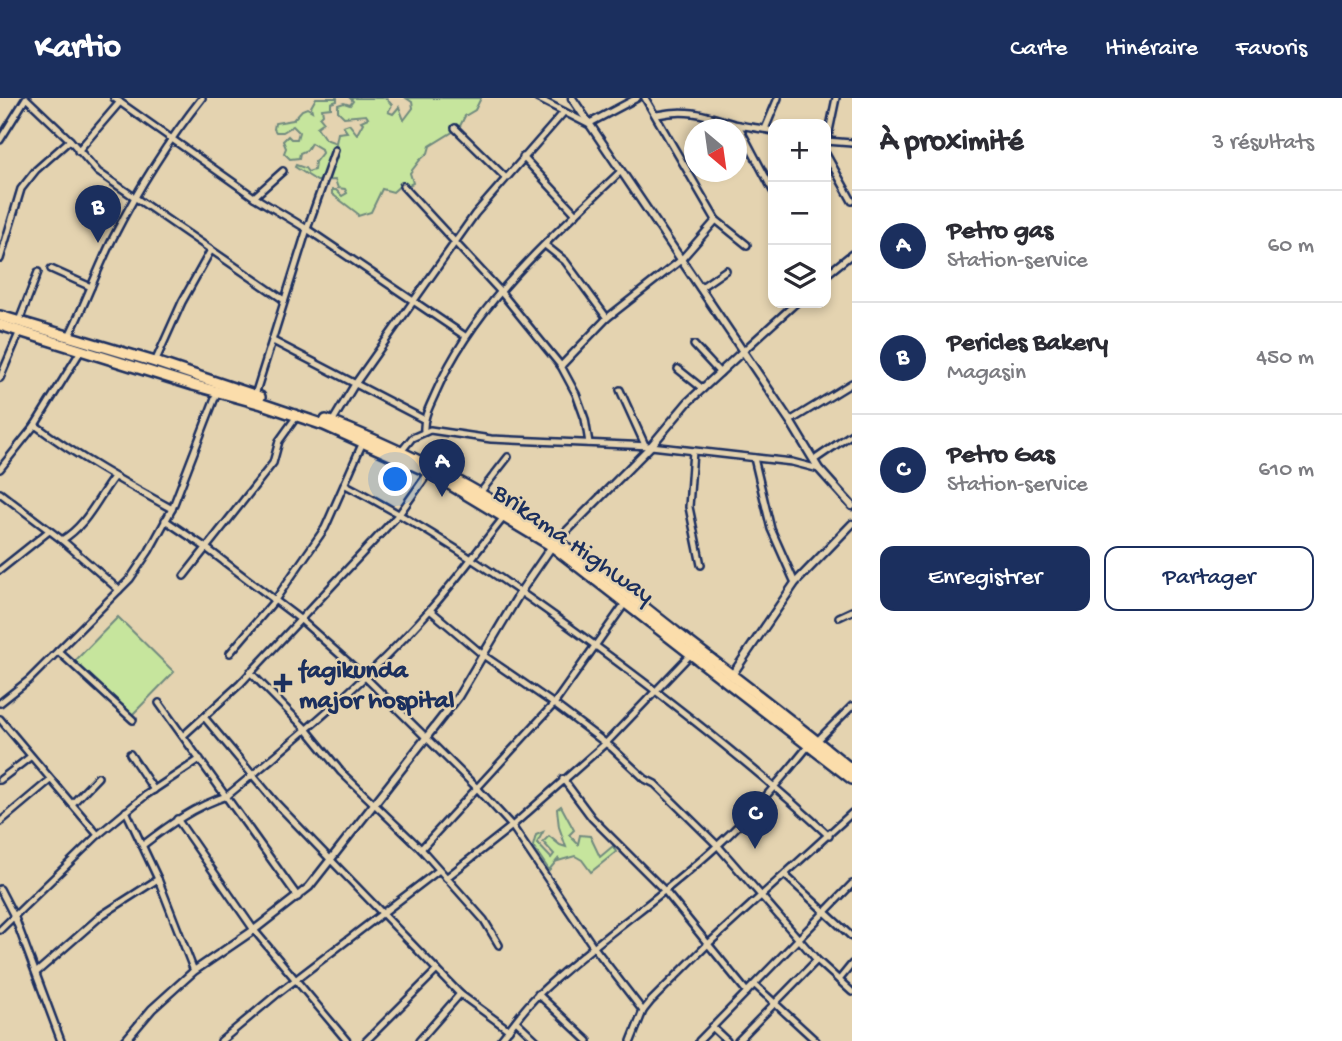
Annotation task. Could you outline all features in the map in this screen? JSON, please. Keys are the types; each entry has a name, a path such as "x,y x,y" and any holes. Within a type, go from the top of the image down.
{"highway":[{"name":"Brikama Highway","path":"0,316 82,349 255,395 332,422 480,493 732,675 852,779"},
{"name":"Brikama Highway","path":"0,325 20,326 69,336 155,362 219,390 399,454 554,544 692,653 852,770"}],"street":[{"path":"0,140 26,98 70,140 98,172 284,300"},
{"path":"69,336 135,198 202,98"},
{"path":"537,98 588,124"},
{"path":"572,98 790,421 819,469 852,506"},
{"path":"588,124 637,98"},
{"path":"645,98 716,220 747,245"},
{"path":"765,129 778,98"},
{"path":"831,119 835,98"},
{"path":"78,151 117,100 254,197 307,229 465,336"},
{"path":"657,115 675,111 695,112 718,119"},
{"path":"332,422 355,384 454,242 505,177 564,112"},
{"path":"747,126 768,130"},
{"path":"454,128 505,177"},
{"path":"0,259 21,189 36,170 70,140"},
{"path":"831,141 852,143"},
{"path":"747,142 768,182"},
{"path":"255,395 335,150"},
{"path":"523,157 576,214"},
{"path":"831,163 852,201"},
{"path":"254,197 283,171"},
{"path":"424,431 423,419 465,336 500,291 620,172"},
{"path":"403,186 500,291 561,366 576,394 585,419 589,443"},
{"path":"561,366 607,318 681,260 716,220"},
{"path":"545,245 565,261 607,318"},
{"path":"155,362 182,302 212,250"},
{"path":"831,267 833,269 852,254"},
{"path":"51,269 91,287"},
{"path":"700,288 726,270"},
{"path":"0,379 38,272"},
{"path":"125,1041 152,1009 194,971 298,897 332,860 458,698 521,591 554,544 688,402 790,308"},
{"path":"273,341 423,419"},
{"path":"694,345 720,373"},
{"path":"0,469 35,425 82,349"},
{"path":"678,369 703,389"},
{"path":"790,421 852,383"},
{"path":"0,703 29,680 130,579 172,509 219,390"},
{"path":"620,390 648,445"},
{"path":"184,576 272,463 279,441 297,416"},
{"path":"35,425 114,477 172,509"},
{"path":"399,454 407,443 424,431 437,431 491,439 648,445 792,461 819,469"},
{"path":"814,460 852,433"},
{"path":"230,653 275,600 325,528 363,442"},
{"path":"693,451 689,507 701,565"},
{"path":"480,493 508,457"},
{"path":"754,458 771,529 795,583"},
{"path":"184,736 240,684 301,620 400,513 429,472"},
{"path":"62,540 94,509 114,477"},
{"path":"344,484 400,513 521,591 655,690 776,787 830,836"},
{"path":"0,493 62,540 119,590"},
{"path":"143,845 177,819 211,801 227,796 307,730 365,677 430,610 505,516"},
{"path":"165,520 301,620 365,677 478,789 512,826 593,946 643,1011"},
{"path":"732,675 795,583 852,524"},
{"path":"0,570 49,531"},
{"path":"421,849 554,704 626,602"},
{"path":"430,610 483,655 554,704 606,743 645,779 655,784 718,846 817,960 852,992"},
{"path":"839,617 852,611"},
{"path":"58,651 133,720"},
{"path":"446,878 512,826 606,743 692,653"},
{"path":"250,672 307,730 333,763 374,806 421,849 484,920 499,945"},
{"path":"159,703 298,897"},
{"path":"500,1041 538,994 593,946 718,846 776,787 813,743 852,706"},
{"path":"204,717 276,803 460,994 509,1030"},
{"path":"0,719 98,835"},
{"path":"130,754 154,790"},
{"path":"0,780 30,757"},
{"path":"0,930 126,811 200,759"},
{"path":"72,804 98,777"},
{"path":"563,779 592,818 665,891 747,992"},
{"path":"0,822 50,780"},
{"path":"126,811 158,879 194,971"},
{"path":"634,1040 643,1011 708,944 830,836 852,813"},
{"path":"177,819 254,930 347,1041"},
{"path":"221,1041 240,1023 439,870"},
{"path":"785,875 852,937"},
{"path":"37,972 102,915 158,879"},
{"path":"699,1041 852,884"},
{"path":"0,889 37,972 61,1041"},
{"path":"738,1041 817,960"},
{"path":"839,980 852,964"},
{"path":"366,1041 437,970"},
{"path":"755,985 816,1041"},
{"path":"419,1041 460,994"},
{"path":"538,994 588,1041"},
{"path":"516,1021 537,1041"},
{"path":"712,1027 727,1041"}],"green space":[{"path":"316,98 337,98 337,101 331,103 331,108 322,109 323,114 320,117 324,122 317,127 325,139 336,143 338,133 347,132 343,126 349,124 357,134 363,123 361,121 368,118 366,115 344,117 338,111 338,105 350,105 353,101 350,98 386,98 392,105 388,112 393,114 399,107 404,120 413,108 412,102 406,98 481,98 475,110 465,116 459,128 430,146 428,153 410,173 413,183 403,183 393,192 382,189 371,212 358,216 332,194 332,190 342,196 347,193 345,189 338,188 335,180 317,181 295,167 305,168 308,172 314,170 315,162 322,153 321,149 311,143 307,150 300,153 299,158 290,159 284,153 286,148 283,141 288,136 297,139 299,132 293,126 283,132 276,132 274,129 275,123 293,120 302,110 307,108 312,111 311,107"},
{"path":"118,617 174,672 131,716 75,661"},
{"path":"561,806 574,830 569,835 578,844 580,835 590,836 600,857 613,846 616,852 591,872 582,860 575,856 558,861 559,858 549,870 533,846 536,835 543,832 537,843 551,858 554,854 543,842 549,836 566,847 559,827 557,809"}],"place":[{"name":"Pericles Bakery","path":"98,243"},
{"name":"Petro gas","path":"442,497"},
{"name":"fagikunda major hospital","path":"283,683"},
{"name":"Petro Gas","path":"755,849"}]}
